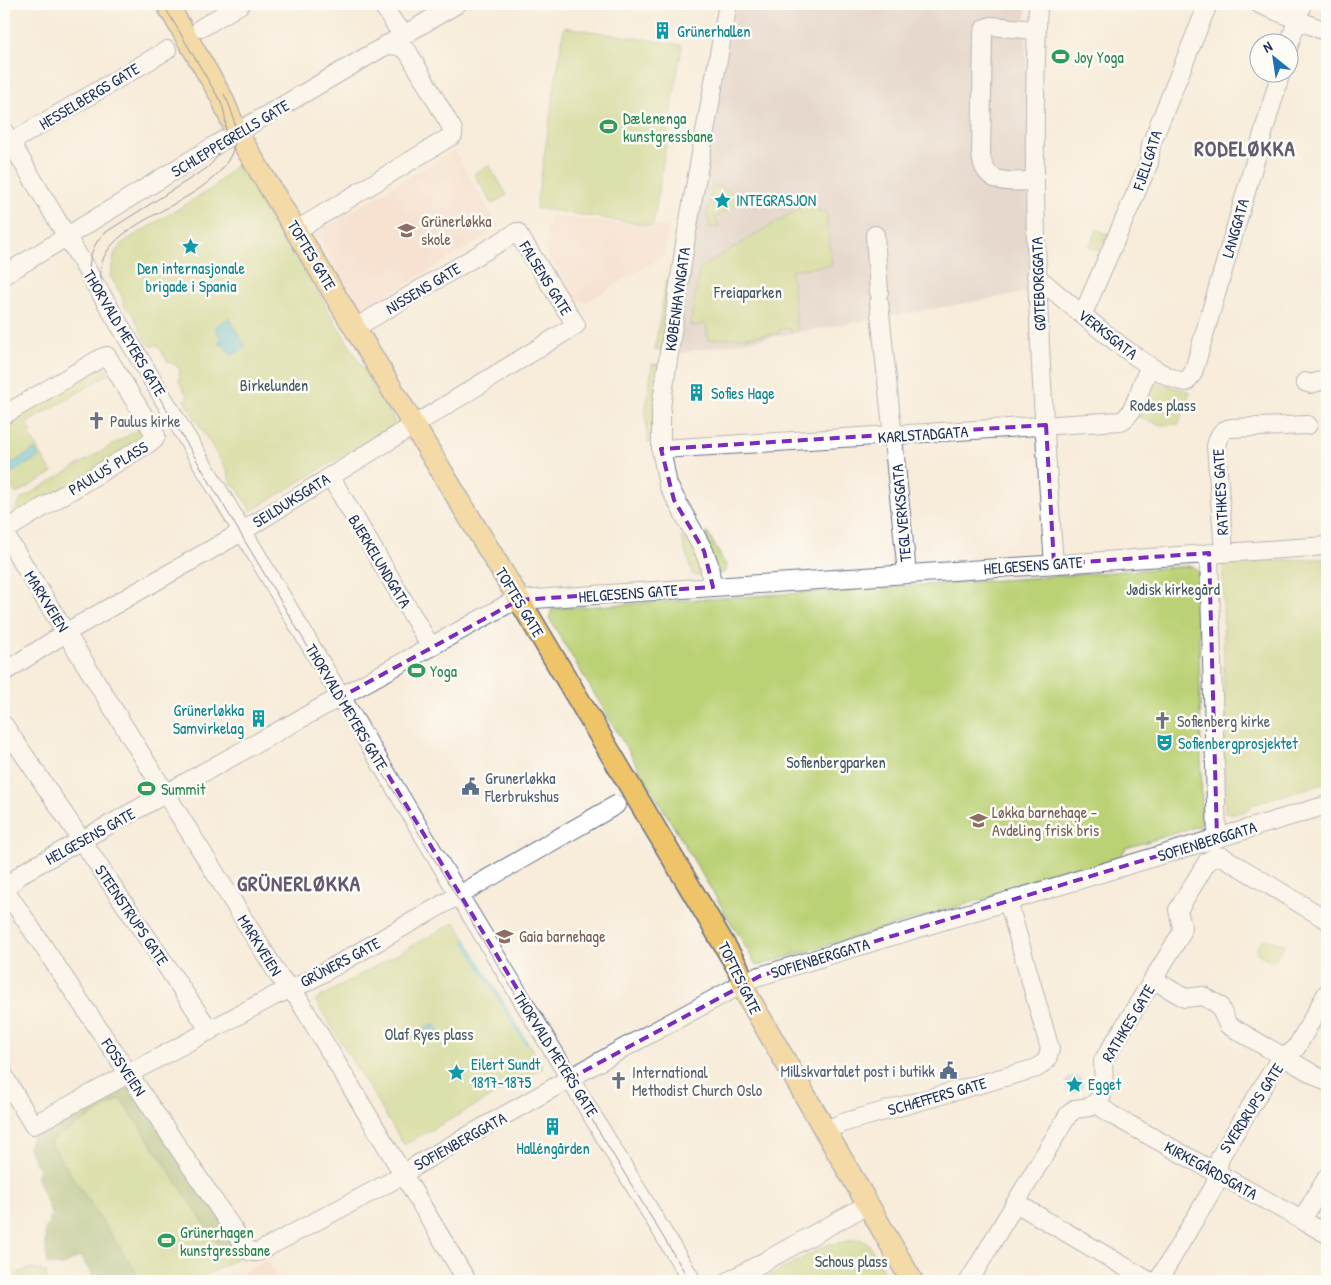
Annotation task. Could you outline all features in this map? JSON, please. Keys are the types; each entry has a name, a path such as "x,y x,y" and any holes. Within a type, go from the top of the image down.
{"main road":[{"name":"TOFTES GATE","path":"167,4 221,96 237,133 356,328 738,968 747,995 867,1205"},
{"path":"867,1205 912,1281"}],"street":[{"path":"201,28 241,4"},
{"path":"382,4 396,26 406,33"},
{"name":"SCHLEPPEGRELLS GATE","path":"4,275 237,133 457,4"},
{"name":"KØBENHAVNGATA","path":"712,587 709,564 704,551 668,485 661,449 660,408 686,237 728,4"},
{"name":"GØTEBORGGATA","path":"1038,4 1034,79 1036,276 1054,564"},
{"name":"FJELLGATA","path":"1083,314 1149,164 1151,144 1208,4"},
{"path":"1259,4 1299,12 1327,32"},
{"path":"1293,32 1299,12"},
{"path":"1035,181 994,180 986,173 980,155 983,33 985,28 991,26 1036,30"},
{"path":"297,230 453,135 453,130 408,52 399,46 385,45"},
{"name":"HESSELBERGS GATE","path":"7,137 167,50"},
{"name":"LANGGATA","path":"1186,382 1193,373 1279,82"},
{"name":"THORVALD MEYERS GATE","path":"7,137 459,895 692,1281"},
{"name":"NISSENS GATE","path":"356,328 517,232"},
{"name":"FALSENS GATE","path":"517,232 576,325"},
{"name":"TEGLVERKSGATA","path":"875,234 879,298 907,573"},
{"name":"VERKSGATA","path":"1036,276 1150,367 1172,380 1186,382"},
{"name":"SEILDUKSGATA","path":"4,672 67,632 242,530 576,325"},
{"name":"PAULUS' PLASS","path":"4,416 101,358 108,356 156,436 154,440 4,532"},
{"name":"KARLSTADGATA","path":"661,449 1121,421 1128,418 1142,378 1150,367"},
{"path":"1306,382 1311,384 1327,379"},
{"name":"RATHKES GATE","path":"1097,1104 1103,1093 1103,1061 1181,934 1180,906 1217,847 1216,446 1219,435 1224,430 1232,428 1308,425"},
{"name":"BJERKELUNDGATA","path":"330,476 431,647"},
{"name":"MARKVEIEN","path":"4,532 279,976 299,1000 403,1172 406,1182 467,1281"},
{"name":"HELGESENS GATE","path":"4,889 24,872 506,605 519,600 1327,546"},
{"name":"STEENSTRUPS GATE","path":"4,724 210,1031"},
{"name":"GRÜNERS GATE","path":"4,1076 33,1124 289,988 307,982 616,805"},
{"name":"SOFIENBERGGATA","path":"245,1247 252,1252 269,1247 392,1181 403,1172 742,983 1008,902 1217,847 1327,805"},
{"path":"1217,847 1327,920"},
{"name":"FOSSVEIEN","path":"4,889 245,1247"},
{"name":"SCHÆFFERS GATE","path":"824,1131 842,1123 1037,1068 1047,1060 1050,1049 1008,902"},
{"path":"1154,980 1185,998 1203,996 1219,1005 1228,1025 1327,1082"},
{"name":"SVERDRUPS GATE","path":"1158,1281 1215,1185 1220,1157 1276,1065 1296,1048 1327,993"},
{"path":"969,1281 1071,1111 1097,1104"},
{"name":"KIRKEGÅRDSGATA","path":"1097,1104 1112,1115 1327,1234"},
{"path":"1302,1220 1327,1177"},
{"path":"1016,1203 1149,1281"},
{"path":"729,1281 867,1205"}],"highlighted area":[{"path":"1046,425 1054,564 1209,553 1217,838 760,976 571,1078 341,697 519,600 713,587 704,551 674,500 661,449"}],"shaded area":[{"path":"736,4 1026,4 1029,292 669,355"},
{"name":"Grünerløkka skole","path":"454,150 500,228 362,311 315,233"},
{"path":"550,216 669,228 663,256 586,303 575,299 543,246 551,241 546,233"},
{"path":"266,1259 281,1281 240,1281 243,1273"}],"green space":[{"name":"Dælenenga kunstgressbane","path":"564,27 682,45 653,226 536,208"},
{"name":"Birkelunden","path":"240,161 396,424 251,511 236,487 230,483 228,473 184,400 188,397 179,382 180,370 176,365 168,362 157,344 152,347 144,338 133,314 124,306 122,296 110,276 115,252 125,241 211,189"},
{"path":"489,165 507,195 492,204 474,174"},
{"path":"712,186 728,191 740,202 715,218 719,226 709,228 710,222 707,218"},
{"name":"Freiaparken","path":"813,200 819,212 826,211 832,265 791,270 797,332 791,333 790,329 779,329 779,334 708,340 706,324 690,326 700,268"},
{"path":"1097,229 1107,234 1099,251 1089,247"},
{"path":"666,280 673,281 663,350 655,349"},
{"path":"102,364 109,374 27,423 32,433 29,434 52,473 16,494 4,472 4,421"},
{"path":"652,364 661,365 654,442 648,443 645,415"},
{"name":"Rodes plass","path":"1150,380 1190,392 1179,424 1161,425 1138,417"},
{"path":"144,426 151,438 11,522 21,499"},
{"path":"707,532 727,567 724,573 719,574 706,542"},
{"path":"681,537 694,548 704,575 695,576 692,573"},
{"path":"1327,558 1327,783 1255,803 1242,812 1225,812 1223,564"},
{"name":"Sofienbergparken","path":"1192,566 1198,572 1202,822 1199,826 1126,848 1119,859 757,966 549,618 552,609"},
{"name":"Olaf Ryes plass","path":"455,922 543,1068 404,1145 315,1000"},
{"path":"1263,939 1285,944 1273,962 1257,953 1256,949"},
{"path":"129,1074 248,1252 196,1281 119,1281 36,1128"},
{"path":"129,1080 241,1248 227,1257 121,1099 49,1141 142,1281 96,1281 80,1256 63,1266 47,1264 45,1230 52,1215 36,1176 39,1170 28,1147 36,1128"},
{"name":"Schous plass","path":"859,1239 869,1244 889,1281 761,1281 826,1245"},
{"path":"29,1268 46,1272 47,1281 13,1281 20,1272"}],"water":[{"path":"229,318 246,347 231,356 225,346 219,344 220,337 214,327"},
{"path":"35,449 39,457 8,475 4,468"},
{"path":"431,1025 437,1027 439,1033 437,1039 431,1041 425,1039 423,1033 425,1027"},
{"path":"1071,1076 1077,1076 1082,1081 1080,1090 1071,1092 1066,1087 1066,1081"}],"waterway":[{"path":"465,940 526,1043"}],"tram line":[{"path":"163,4 221,102 226,129 223,146 214,161 207,168 103,234 98,240 90,259 89,265 93,286 480,936 690,1281"},
{"path":"109,301 101,269 113,244 138,224 202,187 226,164 236,134 224,94"}],"place":[{"name":"Grünerhallen","path":"663,31"},
{"name":"Joy Yoga","path":"1060,57"},
{"name":"Dælenenga kunstgressbane","path":"609,127"},
{"name":"INTEGRASJON","path":"722,200"},
{"name":"Grünerløkka skole","path":"407,230"},
{"name":"Den internasjonale brigade i Spania","path":"191,246"},
{"name":"Sofies Hage","path":"697,393"},
{"name":"Paulus kirke","path":"96,421"},
{"name":"Yoga","path":"416,671"},
{"name":"Grünerløkka Samvirkelag","path":"258,719"},
{"name":"Sofienberg kirke","path":"1163,721"},
{"name":"Sofienbergprosjektet","path":"1164,743"},
{"name":"Grunerløkka Flerbrukshus","path":"471,787"},
{"name":"Summit","path":"147,789"},
{"name":"Løkka barnehage - Avdeling frisk bris","path":"978,821"},
{"name":"Gaia barnehage","path":"505,936"},
{"name":"Millskvartalet post i butikk","path":"949,1071"},
{"name":"Eilert Sundt 1817-1875","path":"457,1073"},
{"name":"International Methodist Church Oslo","path":"618,1081"},
{"name":"Egget","path":"1074,1084"},
{"name":"Halléngården","path":"553,1126"},
{"name":"Grünerhagen kunstgressbane","path":"166,1241"}],"district":[{"name":"RODELØKKA","path":"1245,148"},
{"name":"GRÜNERLØKKA","path":"299,883"}],"park label":[{"name":"Jødisk kirkegård","path":"1173,589"}]}
